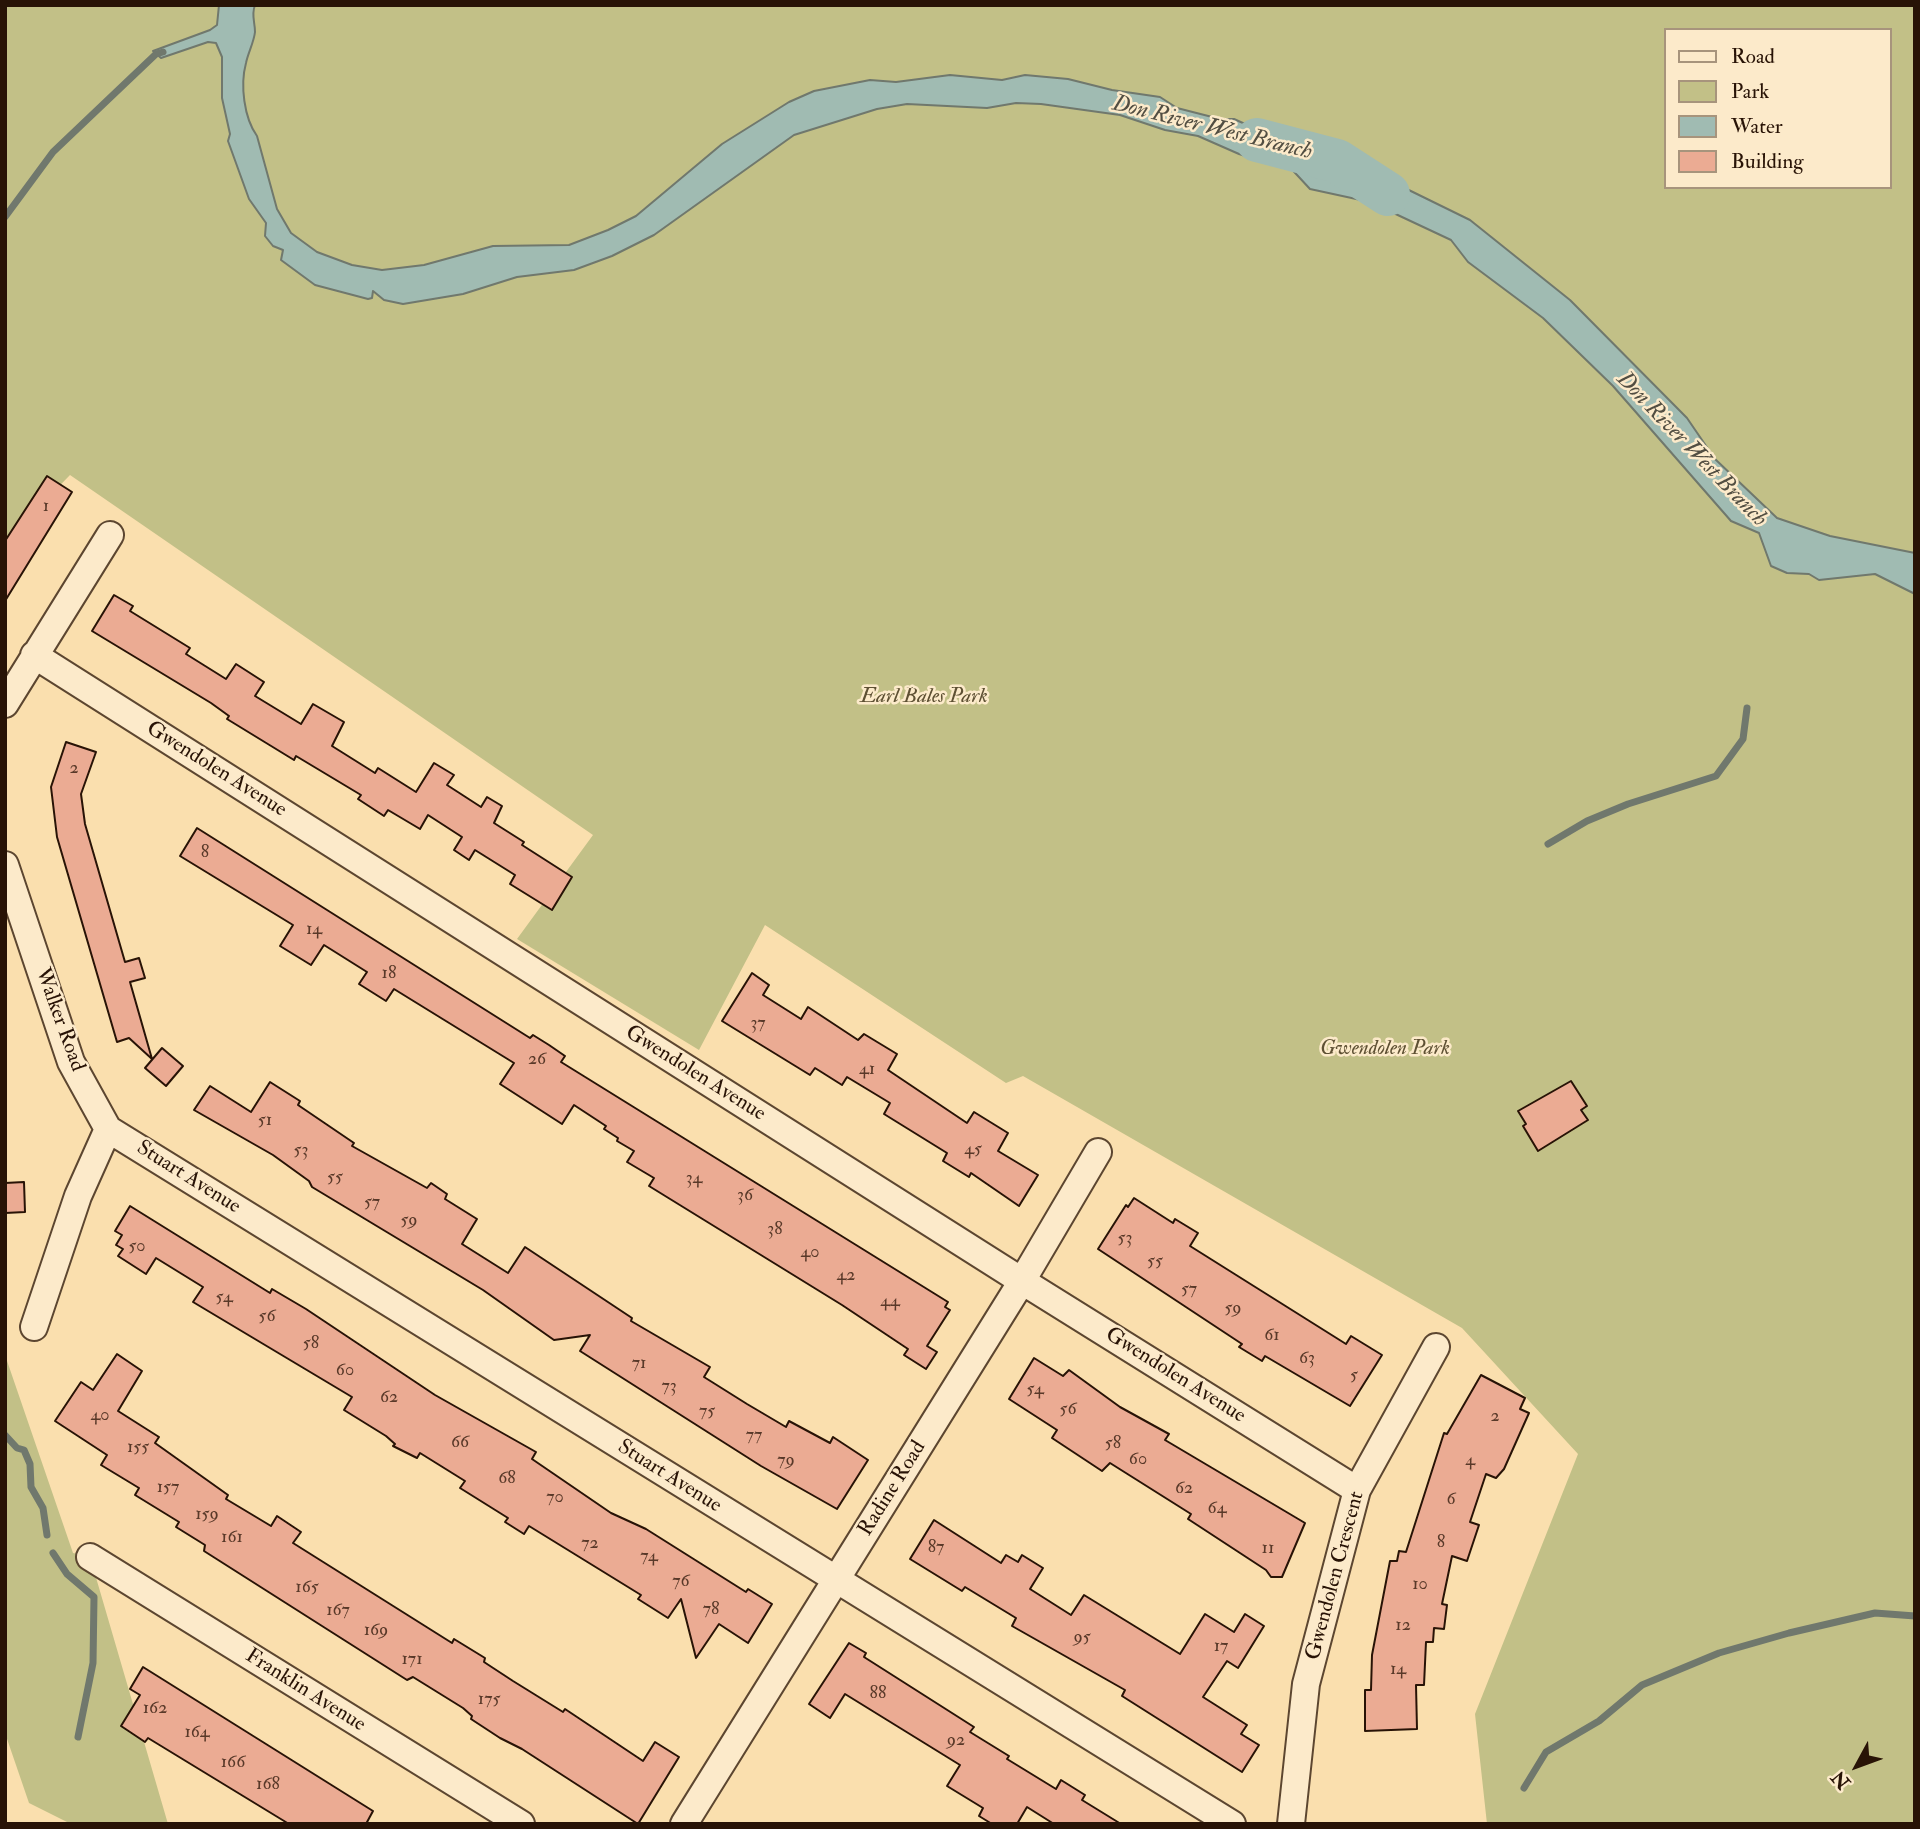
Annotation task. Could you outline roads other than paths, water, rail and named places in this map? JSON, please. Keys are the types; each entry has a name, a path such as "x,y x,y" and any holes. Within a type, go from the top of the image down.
{"street":[{"path":"5,704 110,535"},
{"name":"Gwendolen Avenue","path":"34,655 1021,1281 1357,1490"},
{"name":"Walker Road","path":"5,865 71,1062 108,1129"},
{"path":"34,1327 78,1196 108,1129"},
{"name":"Stuart Avenue","path":"108,1129 1232,1824"},
{"name":"Radine Road","path":"684,1824 1021,1281 1098,1152"},
{"name":"Gwendolen Crescent","path":"1291,1824 1306,1684 1357,1490 1436,1347"},
{"name":"Franklin Avenue","path":"90,1558 521,1824"}],"water":[{"path":"219,5 255,5 254,36 244,72 244,101 257,136 277,209 291,233 317,252 352,265 382,270 424,265 493,246 569,245 608,230 636,216 722,144 789,102 814,91 870,80 896,82 950,75 1002,80 1025,75 1068,79 1112,90 1160,97 1177,108 1220,119 1234,119 1314,155 1368,170 1470,220 1570,300 1687,418 1715,459 1777,518 1830,536 1915,553 1915,594 1875,574 1819,580 1809,574 1787,573 1771,566 1759,533 1731,521 1613,386 1543,318 1468,262 1451,240 1370,202 1310,189 1285,162 1271,164 1239,154 1198,136 1165,130 1120,115 1016,103 987,108 907,104 877,109 794,135 654,235 612,256 574,270 517,277 463,294 403,304 384,300 373,291 372,298 368,299 315,285 281,260 283,250 273,246 265,236 266,223 249,199 228,141 230,134 222,98 222,57 216,43 208,42 161,58 153,51 210,30 217,25"}],"waterway":[{"path":"5,217 53,152 156,54 163,52"},
{"name":"Don River West Branch","path":"1257,140 1337,161 1388,194"},
{"path":"1548,844 1587,821 1628,804 1716,776 1743,739 1747,708"},
{"path":"5,1435 17,1448 24,1450 30,1464 31,1487 43,1508 47,1535"},
{"path":"53,1553 67,1574 94,1597 93,1663 78,1737"},
{"path":"1524,1788 1546,1752 1599,1721 1642,1685 1719,1653 1789,1633 1875,1613 1915,1616"}],"park label":[{"name":"Earl Bales Park","path":"924,697"},
{"name":"Gwendolen Park","path":"1385,1049"}]}
